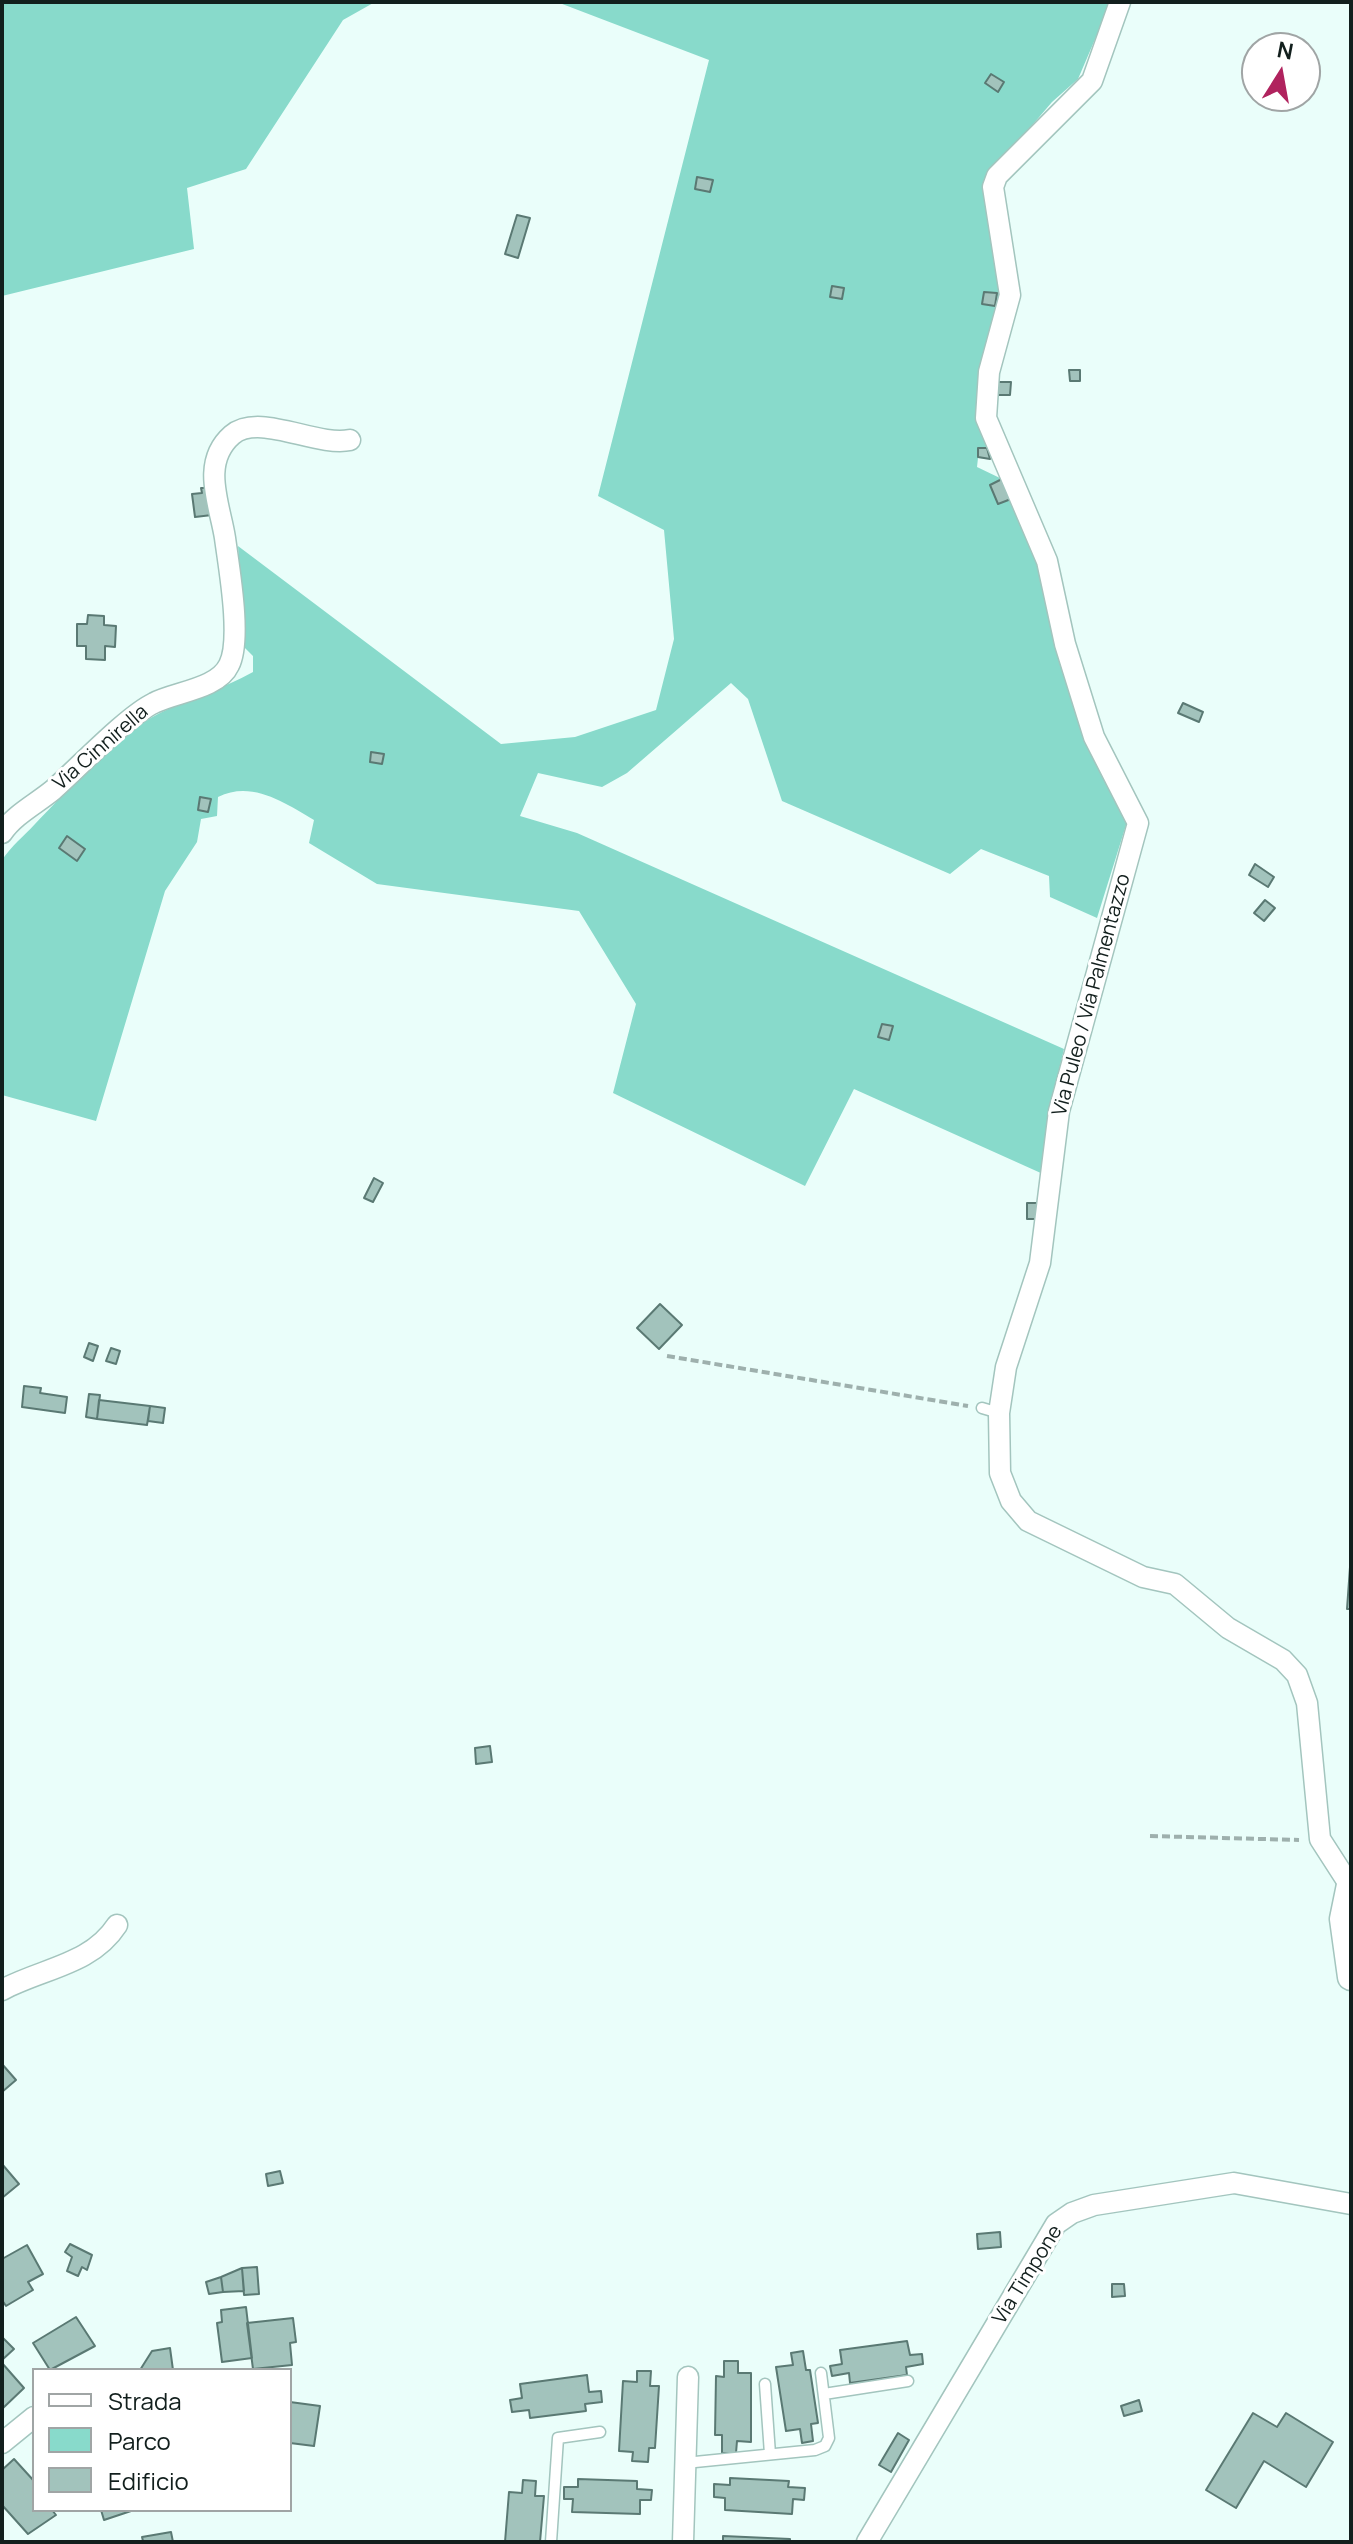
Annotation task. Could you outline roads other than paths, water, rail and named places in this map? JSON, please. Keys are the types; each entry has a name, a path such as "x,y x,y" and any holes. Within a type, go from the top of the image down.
{"street":[{"name":"Via Puleo / Via Palmentazzo","path":"1120,2 1092,81 997,176 993,187 1010,295 989,372 986,418 1047,561 1065,644 1094,737 1138,823 1066,1076 1040,1263 991,1411 1000,1473 1011,1501 1028,1521 1143,1577 1175,1584 1228,1628 1283,1660 1297,1675 1307,1703 1313,1839 1350,1882 1343,1919 1351,1977"},
{"name":"Via Cinnirella","path":"2,833 151,704 218,678 229,665 234,638 228,565 225,535 213,493 215,469 223,446 234,433 264,427 333,444 350,440"},
{"path":"2,1990 82,1958 104,1945 117,1925"},
{"name":"Via Timpone","path":"867,2542 1056,2224 1072,2213 1094,2205 1234,2183 1351,2204"},
{"path":"683,2542 688,2377"},
{"path":"2,2443 32,2419"}],"lane":[{"path":"685,2463 825,2446 829,2438 821,2373"},
{"path":"824,2394 908,2381"},
{"path":"765,2384 770,2454"},
{"path":"551,2542 558,2438 600,2432"}]}
